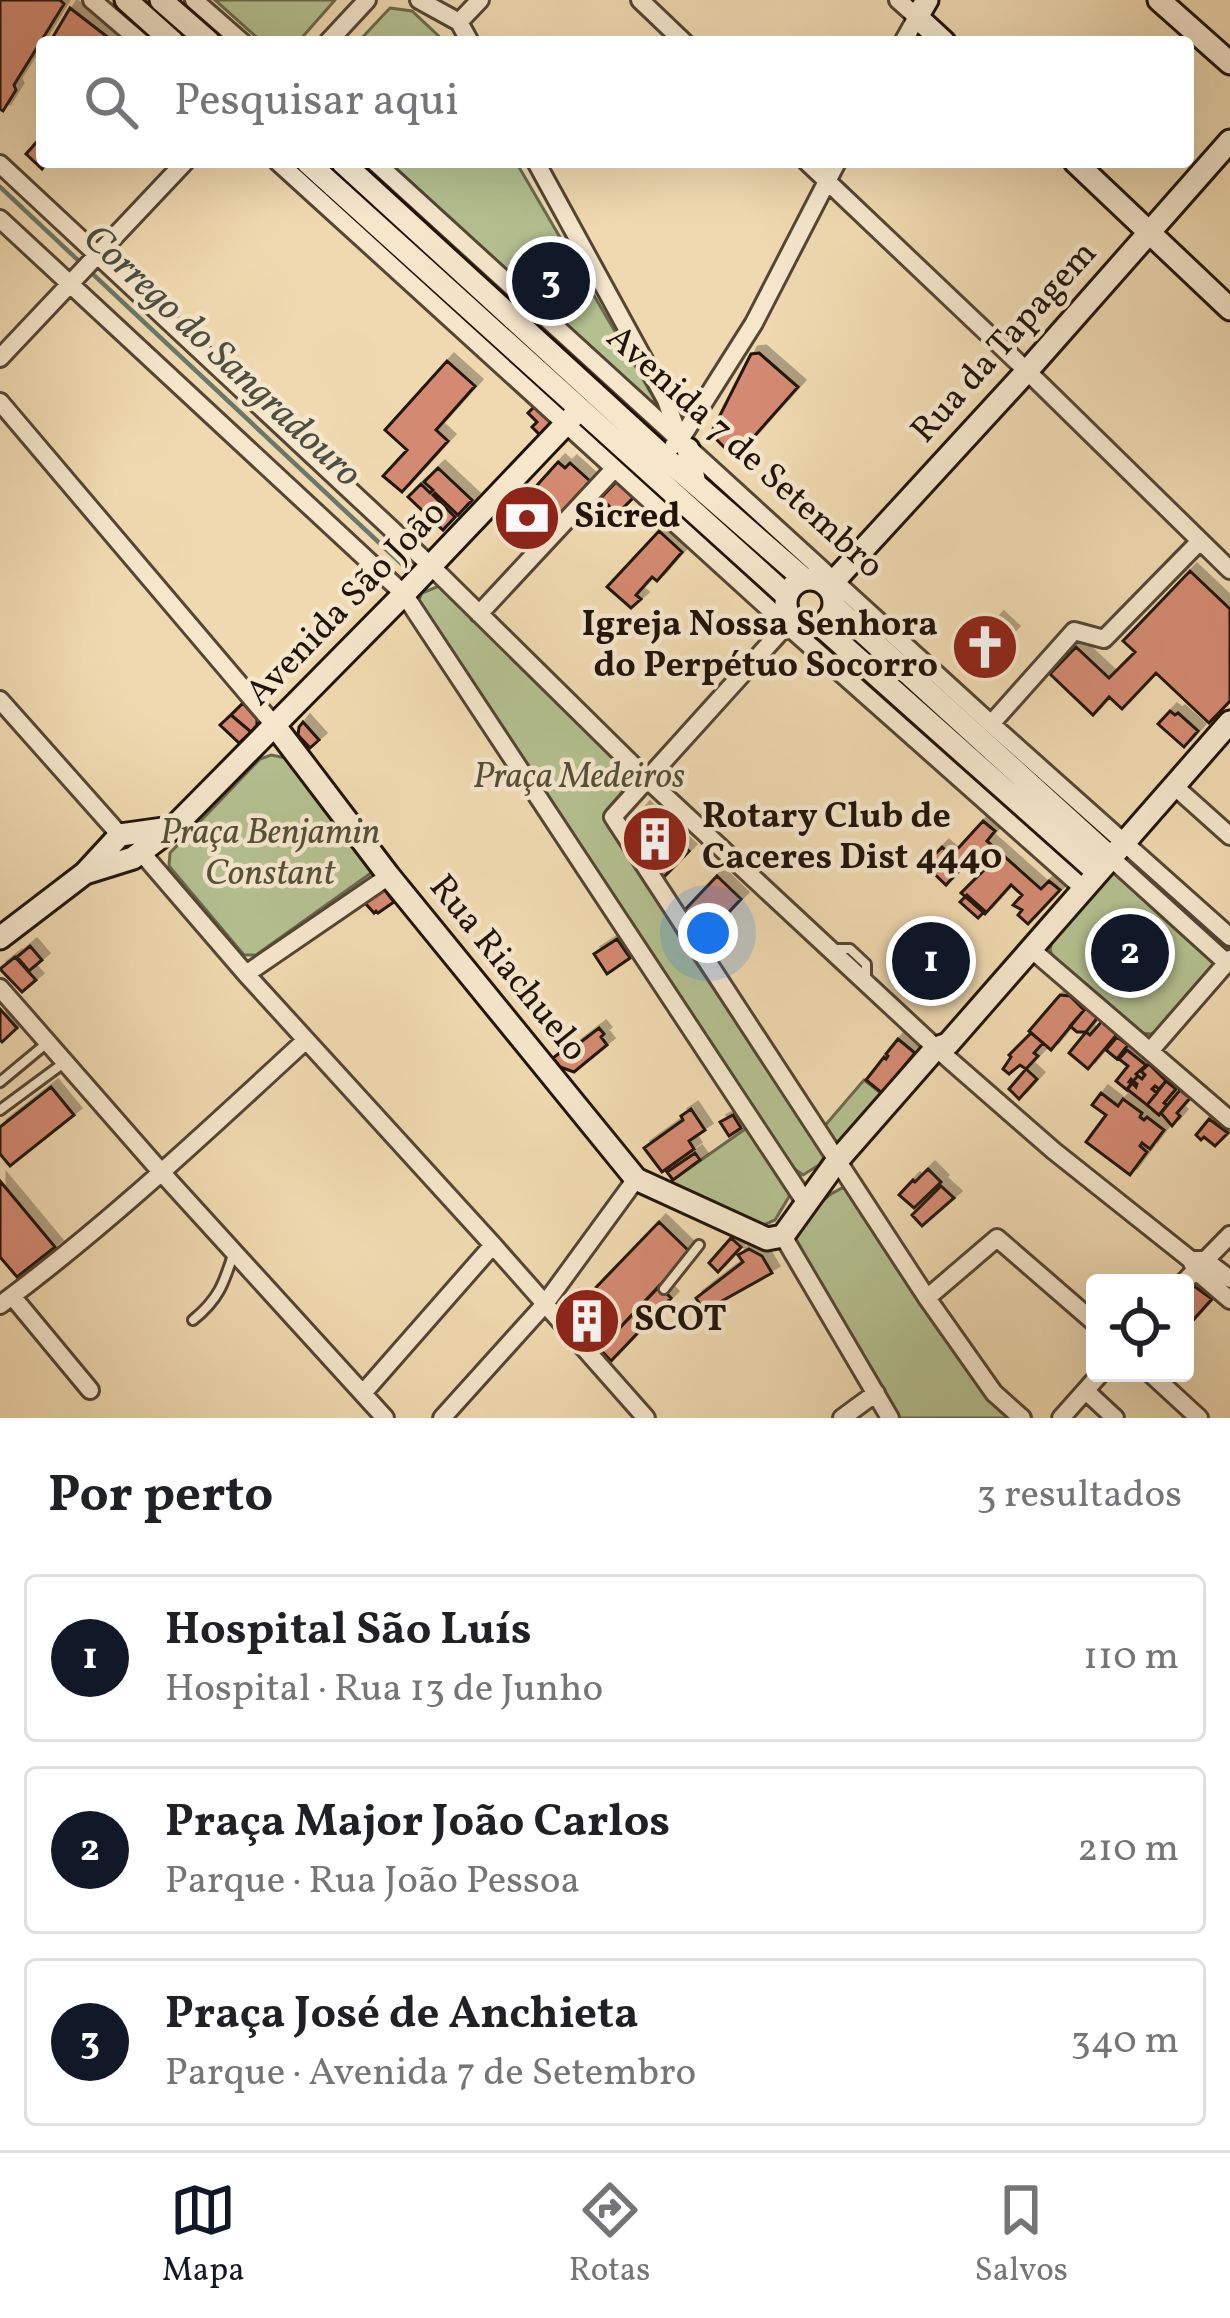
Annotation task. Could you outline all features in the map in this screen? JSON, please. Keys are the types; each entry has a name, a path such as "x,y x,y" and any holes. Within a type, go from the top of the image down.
{"main road":[{"path":"126,0 166,36"},
{"path":"161,0 201,36"},
{"path":"1159,0 1230,64"},
{"path":"922,9 940,36"},
{"name":"Rua da Tapagem","path":"789,614 797,583 824,595 1230,141"},
{"name":"Avenida 7 de Setembro","path":"316,168 677,448 695,484 824,595 902,685 1103,865"},
{"name":"Avenida 7 de Setembro","path":"347,168 573,417 639,461 789,614"},
{"path":"1082,168 1230,309"},
{"name":"Avenida São João","path":"0,938 127,844 172,828 573,417"},
{"path":"639,461 652,461 677,448"},
{"path":"789,614 805,626 824,595"},
{"path":"783,1236 837,1161 936,1048 948,1044 1230,722"},
{"name":"Rua Riachuelo","path":"275,725 389,876 636,1179 767,1239 783,1236"}],"street":[{"path":"92,0 134,36"},
{"path":"194,0 235,36"},
{"path":"334,36 367,0"},
{"path":"419,0 459,22 467,36"},
{"path":"459,22 480,0"},
{"path":"640,0 678,36"},
{"path":"898,0 922,9 906,36"},
{"path":"0,164 431,566 649,781 936,1048 1230,1300"},
{"path":"0,358 179,168"},
{"name":"Avenida 7 de Setembro","path":"289,168 397,227"},
{"name":"Avenida 7 de Setembro","path":"377,168 397,227"},
{"path":"539,168 666,400 677,448"},
{"path":"813,168 1028,370 1230,570"},
{"path":"677,448 754,323 835,168"},
{"path":"0,219 404,594 806,1203"},
{"name":"Rua Riachuelo","path":"0,402 275,725"},
{"name":"Avenida 7 de Setembro","path":"573,417 614,469 789,614 902,685 991,724 989,763"},
{"name":"Avenida 7 de Setembro","path":"677,448 824,595 902,685 1103,865"},
{"path":"479,614 614,469"},
{"path":"991,724 1074,631 1104,639 1200,541"},
{"path":"789,614 649,781 613,817 927,1298 994,1393 1022,1418"},
{"path":"0,700 646,1418"},
{"path":"1172,785 1230,836"},
{"path":"1103,865 1230,937"},
{"path":"1103,865 1228,961 1150,1051"},
{"path":"246,974 389,876"},
{"path":"1030,949 1230,1120"},
{"path":"0,988 385,1418"},
{"path":"90,1390 6,1300 66,1256 306,1040"},
{"path":"442,1418 544,1305 636,1179"},
{"path":"1193,1268 1230,1235"},
{"path":"783,1236 890,1418"},
{"path":"927,1298 997,1238 1086,1315"},
{"path":"364,1392 493,1245"},
{"path":"1193,1268 1230,1279"},
{"path":"1061,1418 1093,1382"},
{"path":"1160,1382 1199,1418"},
{"path":"1086,1390 1115,1418"},
{"path":"842,1418 876,1393"}],"lane":[{"path":"0,1082 48,1042"},
{"path":"0,1111 65,1062"},
{"path":"664,1289 699,1245"},
{"path":"193,1320 221,1290 235,1251"}],"green space":[{"path":"215,0 335,0 303,36 255,36"},
{"path":"390,8 412,11 439,36 364,36"},
{"path":"394,168 520,168 655,400 651,403"},
{"name":"Praça Medeiros","path":"439,586 634,778 606,815 686,948 826,1154 819,1165 803,1175 789,1165 418,602 422,593"},
{"name":"Praça Benjamin Constant","path":"286,758 371,862 371,873 256,955 244,955 169,866 170,853 260,759"},
{"path":"1112,869 1214,961 1153,1034 1138,1033 1055,962 1050,950 1052,941"},
{"path":"864,1080 886,1097 842,1146 834,1146 822,1129"},
{"path":"748,1127 790,1195 775,1220 761,1226 667,1184"},
{"path":"848,1186 1013,1418 897,1418 796,1240 817,1207"}],"building":[{"path":"0,0 60,0 64,4 44,36 36,36 36,49 14,85 16,90 0,109"},
{"path":"70,8 106,36 54,36"},
{"path":"36,143 36,163 26,154"},
{"path":"759,353 798,387 735,458 713,436 713,429 751,354"},
{"path":"447,361 475,386 436,430 448,441 402,492 383,476 407,450 385,430"},
{"path":"536,405 553,424 544,439 532,427 537,422 528,413"},
{"path":"558,462 565,468 570,463 590,481 539,537 512,513"},
{"path":"438,468 472,500 458,515 433,495 455,517 443,530 408,497 421,484 430,493 433,490 424,482"},
{"path":"617,481 634,497 617,514 601,498"},
{"path":"659,531 682,552 657,581 652,577 631,608 607,587"},
{"path":"1190,571 1230,609 1230,701 1209,723 1156,673 1122,709 1109,697 1093,715 1050,674 1076,647 1109,678 1135,652 1123,641"},
{"name":"Igreja Nossa Senhora do Perpétuo Socorro","path":"997,619 1012,633 973,676 958,662"},
{"path":"243,703 257,719 251,732 231,715"},
{"path":"1170,711 1198,731 1184,747 1158,724"},
{"path":"231,715 251,732 239,743 220,725"},
{"path":"303,722 319,740 310,748 298,735"},
{"name":"Rotary Club de Caceres Dist 4440","path":"643,809 689,851 661,880 627,828"},
{"path":"983,821 995,831 987,841 1041,889 1049,881 1060,890 1028,924 1018,915 1022,910 1013,905 1022,895 1011,885 985,914 961,893 989,865 983,860 973,871 968,861 963,866 952,855"},
{"path":"942,847 963,866 946,885 925,865"},
{"path":"717,876 741,899 700,943 681,914"},
{"path":"384,889 394,902 374,913 365,903"},
{"path":"967,895 985,911 978,918 960,902"},
{"path":"617,939 630,958 607,974 594,954"},
{"path":"30,946 42,960 29,971 17,957"},
{"path":"15,957 36,980 22,992 0,969"},
{"path":"1060,995 1070,996 1084,1010 1051,1050 1029,1031"},
{"path":"1086,1008 1098,1017 1086,1032 1077,1032 1070,1026"},
{"path":"0,1009 17,1028 2,1042 0,1040"},
{"path":"1103,1020 1118,1033 1088,1069 1069,1053"},
{"path":"599,1028 607,1045 574,1072 560,1067 553,1058"},
{"path":"1031,1033 1043,1043 1034,1053 1038,1056 1026,1069 1020,1065 1009,1074 1003,1069 1009,1055"},
{"path":"1117,1037 1128,1045 1117,1059 1106,1050"},
{"path":"898,1039 915,1053 882,1093 866,1080"},
{"path":"1127,1050 1146,1065 1127,1090 1116,1081 1128,1066 1119,1059"},
{"path":"1149,1064 1166,1081 1152,1089 1157,1093 1147,1105 1127,1089 1132,1083 1136,1087 1133,1081 1138,1076 1142,1079 1141,1071"},
{"path":"1026,1069 1037,1079 1019,1099 1009,1089"},
{"path":"1166,1081 1176,1089 1159,1115 1147,1105"},
{"path":"51,1087 74,1115 10,1166 0,1154 0,1127"},
{"path":"1180,1090 1190,1098 1172,1126 1161,1113"},
{"path":"1101,1093 1118,1106 1123,1099 1142,1113 1140,1117 1164,1130 1150,1149 1142,1143 1147,1152 1130,1175 1086,1142 1106,1115 1092,1105"},
{"path":"691,1109 705,1130 689,1141 694,1149 662,1172 644,1148"},
{"path":"733,1115 741,1128 729,1136 720,1122"},
{"path":"1209,1119 1228,1133 1215,1146 1196,1135"},
{"path":"695,1153 700,1160 673,1180 667,1172"},
{"path":"928,1169 941,1182 914,1208 899,1195"},
{"path":"0,1181 55,1247 17,1277 0,1257"},
{"path":"941,1186 954,1198 922,1226 912,1215"},
{"path":"659,1222 691,1253 613,1335 581,1303"},
{"path":"731,1238 741,1247 718,1272 709,1263"},
{"path":"749,1249 762,1256 772,1273 704,1311 696,1298 743,1262 738,1255"},
{"name":"SCOT","path":"659,1286 671,1298 611,1361 562,1308 572,1296 613,1335"},
{"path":"1194,1286 1212,1299 1194,1319"}],"waterway":[{"name":"Corrego do Sangradouro","path":"0,187 405,567"}],"place":[{"name":"Praça José de Anchieta","path":"551,281"},
{"name":"Sicred","path":"527,518"},
{"name":"Igreja Nossa Senhora do Perpétuo Socorro","path":"985,647"},
{"name":"Rotary Club de Caceres Dist 4440","path":"655,839"},
{"name":"Praça Major João Carlos","path":"1130,953"},
{"name":"Hospital São Luís","path":"931,961"},
{"name":"SCOT","path":"587,1321"}]}
